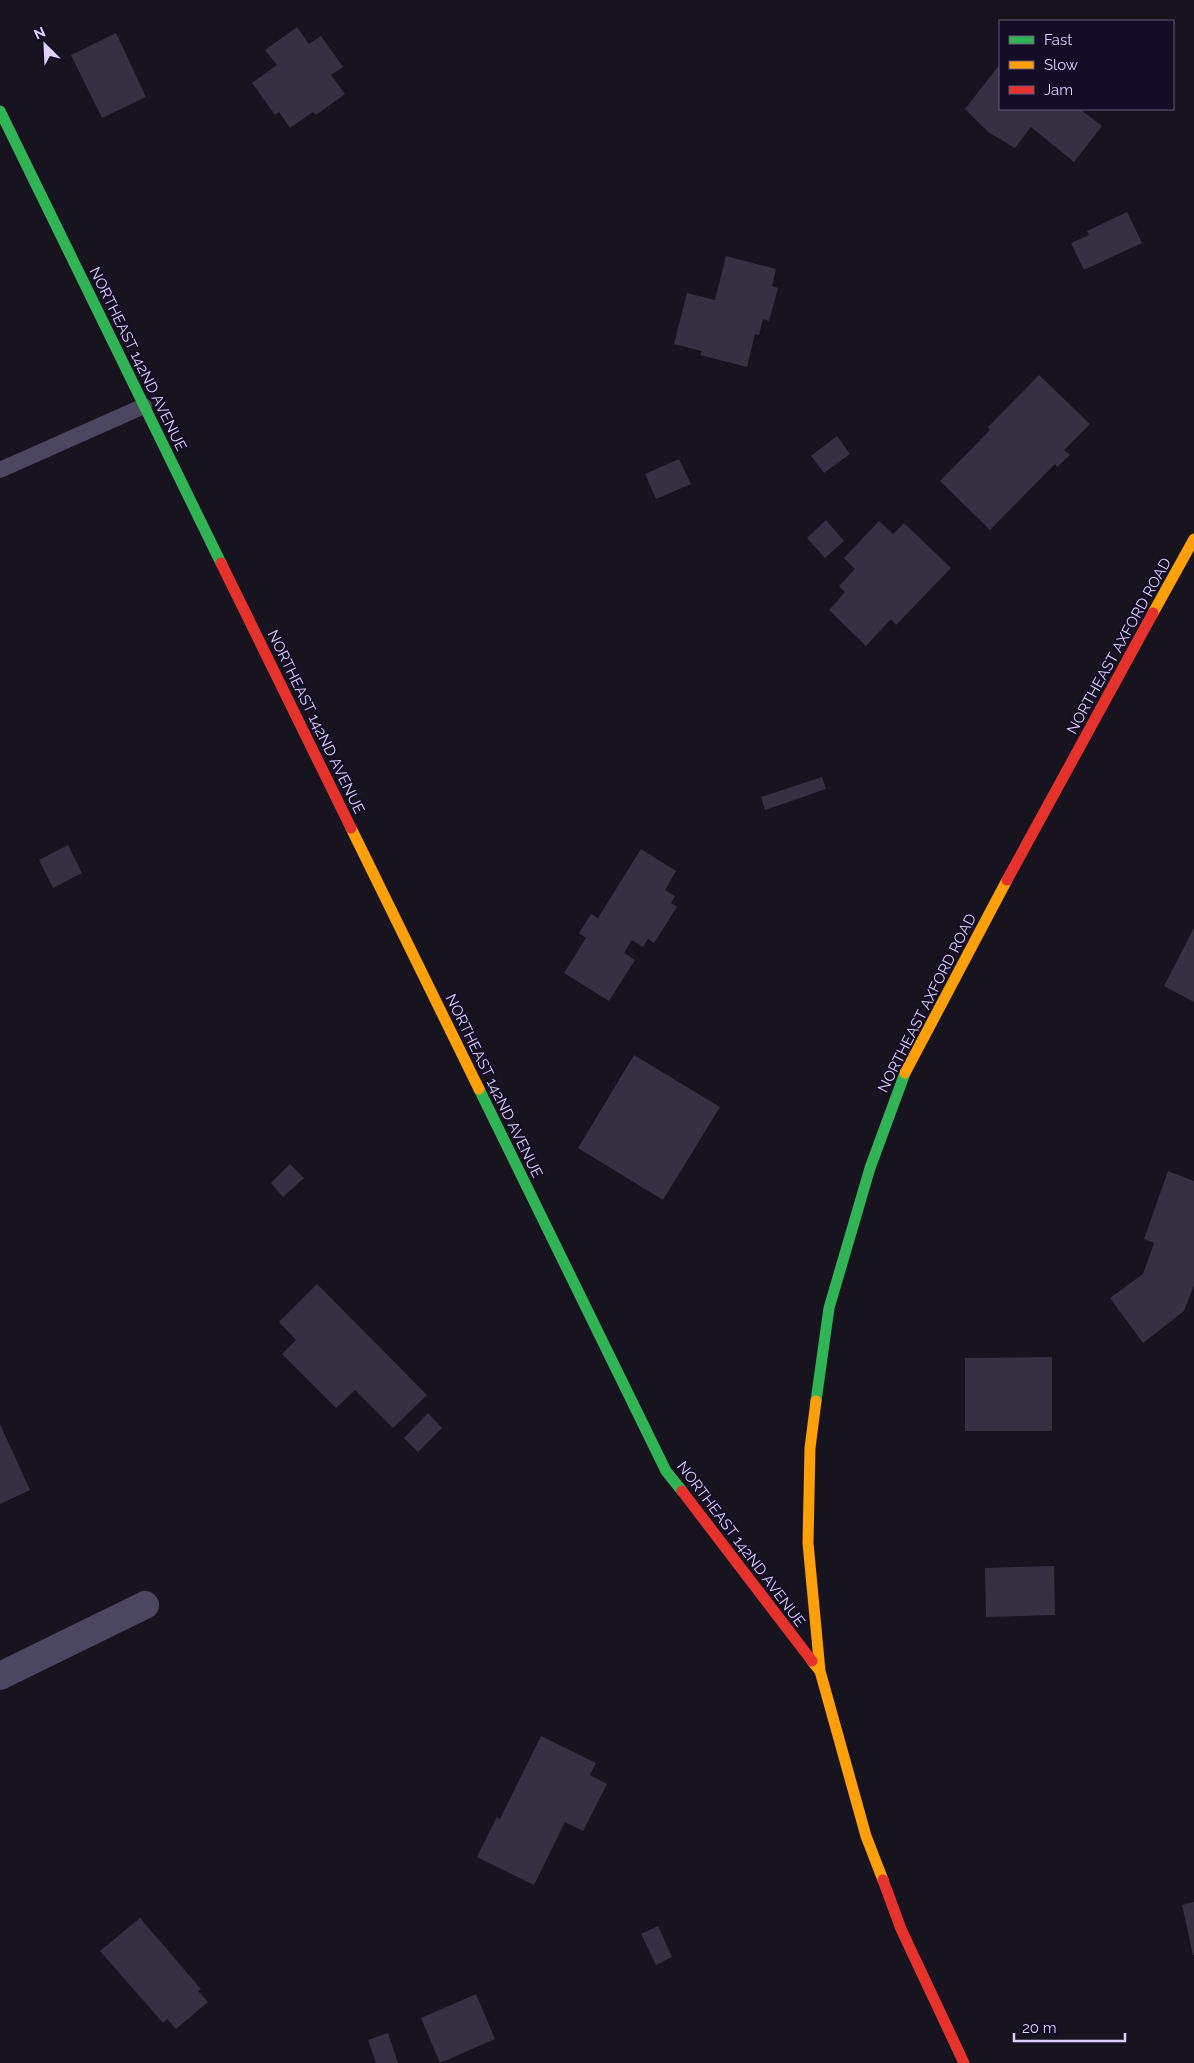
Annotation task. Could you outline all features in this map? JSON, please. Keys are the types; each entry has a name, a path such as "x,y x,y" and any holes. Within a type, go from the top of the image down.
{"street":[{"name":"NORTHEAST 142ND AVENUE","path":"0,111 666,1471 820,1671 866,1836 900,1929 964,2063"},
{"name":"NORTHEAST AXFORD ROAD","path":"820,1671 808,1543 810,1448 829,1308 870,1168 899,1084 947,991 1194,539"},
{"path":"0,1676 145,1604"}],"lane":[{"path":"0,470 144,406"}],"building":[{"path":"297,27 309,44 321,36 343,67 331,75 345,94 316,115 313,112 290,128 279,112 275,115 252,83 277,65 265,50"},
{"path":"116,33 146,97 102,118 71,55"},
{"path":"999,65 999,110 1081,110 1102,126 1074,162 1031,127 1015,148 988,132 965,109"},
{"path":"1127,212 1142,243 1084,270 1071,243 1089,235 1087,231"},
{"path":"726,256 776,269 772,286 778,288 769,321 763,319 759,335 755,334 747,367 700,355 702,351 674,344 687,293 715,300"},
{"path":"1039,375 1090,424 1064,450 1070,455 1057,467 1055,464 990,530 940,481 990,430 988,427"},
{"path":"837,436 850,454 824,473 811,456"},
{"path":"679,459 691,484 656,499 645,474"},
{"path":"826,520 844,541 825,558 807,538"},
{"path":"879,521 893,534 904,523 951,568 896,625 891,619 866,646 829,610 845,592 839,586 855,569 844,558"},
{"path":"822,777 826,789 765,810 761,797"},
{"path":"68,845 82,873 53,888 39,860"},
{"path":"641,849 676,871 665,890 675,896 671,903 677,907 654,943 648,939 643,947 632,940 624,953 635,960 609,1001 564,973 586,938 579,933 591,914 598,918"},
{"path":"1194,928 1194,1002 1164,986"},
{"path":"634,1055 720,1107 663,1200 578,1148"},
{"path":"290,1164 304,1178 283,1197 271,1183"},
{"path":"1168,1171 1194,1181 1194,1285 1184,1311 1143,1343 1110,1298 1143,1274 1154,1243 1144,1239"},
{"path":"317,1284 427,1395 393,1428 355,1390 336,1408 282,1354 296,1340 279,1322"},
{"path":"1052,1357 1052,1431 965,1431 965,1358"},
{"path":"428,1413 442,1428 418,1452 404,1438"},
{"path":"0,1424 30,1490 0,1504"},
{"path":"1054,1566 1055,1615 986,1617 985,1568"},
{"path":"541,1736 596,1763 590,1775 607,1784 583,1831 565,1822 534,1885 477,1857 497,1817 500,1819"},
{"path":"1194,1902 1194,1955 1193,1955 1182,1905"},
{"path":"140,1918 201,1989 198,1991 208,2002 176,2029 167,2019 163,2023 100,1951"},
{"path":"658,1926 672,1957 656,1965 641,1934"},
{"path":"476,1994 495,2039 440,2063 421,2018"},
{"path":"388,2033 398,2063 376,2063 368,2040"}],"traffic: fast":[{"path":"0,111 221,563"},
{"path":"816,1401 829,1308 870,1168 905,1073"},
{"path":"479,1089 666,1471 682,1491"}],"traffic: slow":[{"path":"1153,613 1194,539"},
{"path":"351,828 479,1089"},
{"path":"905,1073 1007,880"},
{"path":"816,1401 810,1448 808,1543 820,1671"},
{"path":"812,1661 820,1671 866,1836 883,1880"}],"traffic: jam":[{"path":"221,563 351,828"},
{"path":"1007,880 1153,613"},
{"path":"682,1491 812,1661"},
{"path":"883,1880 901,1929 964,2063"}]}
